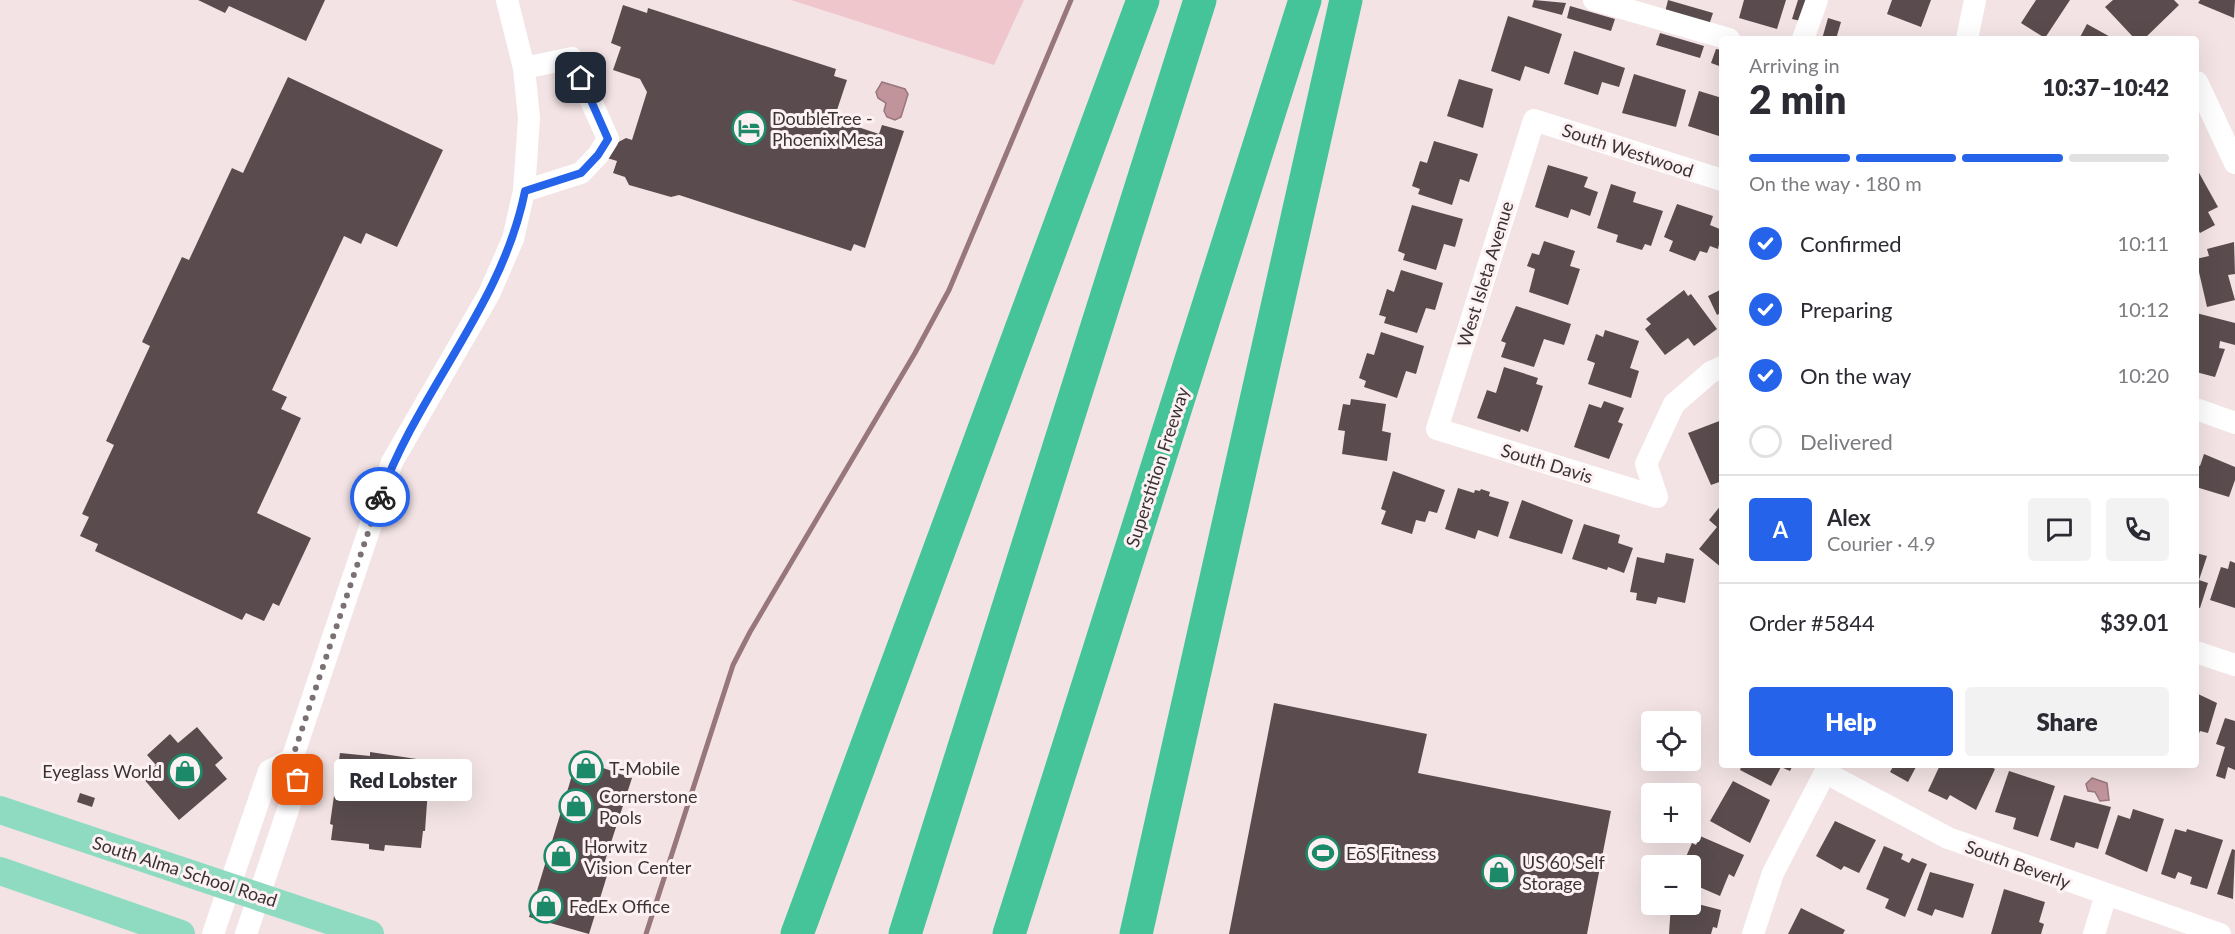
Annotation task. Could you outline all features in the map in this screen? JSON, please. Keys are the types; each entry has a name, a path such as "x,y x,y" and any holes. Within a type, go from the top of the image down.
{"highway":[{"path":"797,934 1143,0"},
{"path":"905,934 1200,0"},
{"name":"Superstition Freeway","path":"1009,934 1305,0"},
{"path":"1136,934 1346,0"}],"main road":[{"name":"South Alma School Road","path":"0,810 260,895 370,934"},
{"path":"0,871 181,934"}],"street":[{"path":"246,934 298,780 292,759 392,462 489,294 513,239 525,191 529,118 524,68 507,0"},
{"path":"1594,0 1719,36"},
{"path":"1804,36 1817,0"},
{"path":"1968,36 1975,0"},
{"path":"524,68 572,58 608,139 598,155 581,173 525,191"},
{"path":"2199,86 2235,163"},
{"name":"South Westwood","path":"1534,120 1719,179"},
{"name":"West Isleta Avenue","path":"1437,429 1534,120"},
{"name":"South Davis","path":"1437,429 1658,497 1646,464 1674,404 1711,372 1719,368"},
{"path":"2199,410 2235,423"},
{"path":"2199,653 2235,665"},
{"path":"213,934 269,771 292,759"},
{"path":"1753,934 1773,873 1828,769"},
{"name":"South Beverly","path":"1828,769 1948,838 2220,934"},
{"path":"2094,934 2106,895"}],"shaded area":[{"path":"791,0 1024,0 994,65"},
{"path":"882,82 905,89 908,94 901,117 895,120 887,117 884,111 886,103 878,98 876,92"},
{"path":"2092,778 2107,783 2109,800 2100,801 2095,792 2088,791 2086,784"}],"building":[{"path":"198,0 325,0 306,41 229,6 225,13"},
{"path":"1534,0 1566,3 1562,15 1532,7"},
{"path":"1668,0 1713,13 1709,25 1665,12"},
{"path":"1744,0 1786,0 1777,29 1739,18"},
{"path":"1798,0 1812,0 1805,22 1792,19"},
{"path":"1892,0 1931,0 1921,27 1887,14"},
{"path":"2036,0 2070,0 2046,36 2042,36 2021,23"},
{"path":"2113,0 2174,0 2179,5 2147,36 2132,36 2105,7"},
{"path":"2200,0 2235,0 2234,18 2198,3"},
{"name":"DoubleTree - Phoenix Mesa","path":"623,5 647,13 648,8 836,69 834,76 847,80 834,119 879,134 882,125 904,131 865,248 854,244 851,251 679,195 671,197 629,185 625,177 613,173 617,161 607,158 611,146 626,138 632,140 647,92 640,79 613,70 621,47 611,43"},
{"path":"1570,6 1615,19 1611,31 1567,18"},
{"path":"1508,16 1562,34 1549,74 1525,66 1520,81 1491,71"},
{"path":"1828,18 1841,22 1837,36 1823,36"},
{"path":"2087,24 2109,36 2081,36"},
{"path":"1660,33 1704,46 1700,58 1656,45"},
{"path":"1716,49 1719,50 1719,66 1711,63"},
{"path":"1574,51 1625,68 1619,87 1602,82 1598,95 1564,84"},
{"path":"1634,74 1686,90 1676,127 1622,113"},
{"path":"288,77 443,150 397,247 366,233 361,244 344,236 272,390 287,397 281,409 301,418 257,513 311,538 279,606 273,603 264,621 246,613 242,620 95,551 98,544 80,536 89,517 82,514 114,445 106,441 150,346 142,342 182,257 189,260 232,168 243,173"},
{"path":"1459,79 1493,89 1483,128 1447,116"},
{"path":"1699,91 1719,97 1719,136 1688,126"},
{"path":"1434,141 1478,154 1469,182 1460,179 1452,205 1418,194 1420,189 1412,186 1420,161 1427,163"},
{"path":"1548,165 1588,177 1584,187 1598,192 1590,216 1571,209 1568,218 1535,207"},
{"path":"2199,173 2218,207 2208,212 2215,225 2200,233"},
{"path":"1611,184 1636,192 1633,202 1663,211 1651,246 1645,244 1642,250 1616,242 1618,235 1597,228"},
{"path":"1677,204 1713,216 1710,225 1719,229 1718,249 1710,246 1707,253 1700,251 1695,261 1669,251 1673,241 1664,237"},
{"path":"1412,205 1463,219 1455,247 1444,244 1436,270 1403,260 1405,254 1398,251"},
{"path":"1544,241 1575,251 1570,266 1580,269 1568,305 1529,292 1535,269 1527,266 1532,253 1539,255"},
{"path":"2234,242 2235,274 2228,275 2235,300 2207,307 2199,272 2199,258 2209,256 2207,249"},
{"path":"1401,270 1443,283 1435,310 1426,308 1417,333 1384,323 1386,317 1379,315 1387,289 1394,292"},
{"path":"1684,290 1688,296 1691,294 1717,329 1694,346 1688,338 1665,355 1645,329 1651,324 1646,319"},
{"path":"1719,290 1719,314 1717,315 1708,296"},
{"path":"1516,306 1571,324 1564,345 1544,339 1534,367 1501,357 1506,343 1501,341"},
{"path":"2199,314 2235,323 2235,345 2220,341 2219,348 2225,349 2215,377 2199,373"},
{"path":"1605,330 1639,341 1630,368 1639,371 1631,398 1588,384 1595,363 1587,360 1596,334 1603,337"},
{"path":"1381,332 1424,346 1416,374 1406,371 1397,398 1364,387 1366,381 1359,378 1367,353 1374,355"},
{"path":"1504,367 1538,378 1536,384 1543,386 1528,432 1521,429 1520,432 1477,418 1487,390 1496,393"},
{"path":"1351,399 1386,404 1382,431 1391,433 1387,461 1342,454 1345,431 1338,430 1343,404 1350,405"},
{"path":"1604,401 1624,408 1618,422 1623,424 1609,459 1574,447 1589,404 1601,408"},
{"path":"1719,421 1719,482 1711,485 1688,433"},
{"path":"2204,454 2235,467 2235,480 2229,497 2199,488 2200,466"},
{"path":"1393,471 1445,490 1437,513 1429,511 1425,522 1416,520 1412,534 1381,524 1386,511 1381,509"},
{"path":"1458,488 1474,493 1475,490 1480,491 1481,489 1490,492 1489,496 1509,502 1498,537 1478,530 1475,539 1445,529"},
{"path":"1522,500 1573,520 1562,554 1509,538"},
{"path":"1719,508 1719,566 1699,549 1717,527 1709,520"},
{"path":"1584,524 1620,535 1618,543 1633,548 1624,573 1572,559"},
{"path":"1666,553 1694,559 1685,603 1658,597 1656,604 1636,600 1637,593 1630,592 1637,557 1664,563"},
{"path":"2199,554 2207,556 2199,580"},
{"path":"2230,561 2235,563 2235,608 2210,600 2221,567 2228,569"},
{"path":"2199,580 2208,583 2199,608"},
{"path":"2199,694 2217,703 2208,733 2200,731 2199,734"},
{"path":"1274,703 1427,734 1418,773 1611,811 1587,934 1229,934"},
{"path":"2225,718 2235,721 2235,770 2228,767 2225,779 2216,776 2225,747 2216,744"},
{"name":"Eyeglass World","path":"197,727 223,758 215,765 227,779 179,820 142,777 156,765 147,755 170,734 178,743"},
{"path":"370,752 430,761 425,831 423,831 421,848 385,845 384,851 369,849 369,844 331,840 333,825 330,824 340,753 370,756"},
{"path":"577,759 632,778 604,864 610,866 589,934 529,917"},
{"path":"1741,768 1780,768 1771,786 1740,770"},
{"path":"1892,768 1915,768 1908,782 1890,772"},
{"path":"1939,768 1995,769 1976,810 1950,795 1947,800 1928,791"},
{"path":"2009,771 2055,786 2038,837 2013,829 2016,818 1995,812"},
{"path":"1733,781 1770,800 1750,843 1710,821"},
{"path":"80,793 95,798 92,807 77,802"},
{"path":"2064,795 2111,807 2098,849 2076,842 2074,848 2050,840"},
{"path":"2133,809 2164,819 2147,872 2105,854 2118,815 2130,819"},
{"path":"1835,821 1876,840 1859,873 1844,866 1841,870 1816,856"},
{"path":"2175,829 2186,832 2187,829 2223,840 2207,889 2190,884 2192,877 2178,872 2175,879 2161,874"},
{"path":"1701,836 1744,855 1734,877 1729,874 1720,896 1701,888 1701,855 1687,855 1692,843 1696,845 1701,843"},
{"path":"1884,846 1903,854 1901,859 1909,863 1912,858 1927,864 1905,917 1885,908 1889,899 1866,889"},
{"path":"2232,849 2235,850 2233,899 2217,894"},
{"path":"1930,872 1974,884 1963,918 1935,909 1932,916 1917,910"},
{"path":"2004,889 2045,902 2039,922 2044,924 2041,934 1991,934"},
{"path":"1701,905 1721,910 1717,928 1713,927 1711,934 1669,934 1670,915 1701,915"},
{"path":"1801,908 1845,930 1843,934 1788,934"}],"waterway":[{"path":"646,934 733,665 750,632 915,353 949,290 1071,0"}],"way so far":[{"path":"298,780 292,759 380,497"}],"place":[{"name":"DoubleTree - Phoenix Mesa","path":"749,128"},
{"name":"T-Mobile","path":"586,768"},
{"name":"Eyeglass World","path":"185,771"},
{"name":"Red Lobster","path":"298,780"},
{"name":"Cornerstone Pools","path":"576,806"},
{"name":"EōS Fitness","path":"1323,853"},
{"name":"Horwitz Vision Center","path":"561,856"},
{"name":"US 60 Self Storage","path":"1499,872"},
{"name":"FedEx Office","path":"546,906"}],"route":[{"path":"380,497 392,462 408,431 489,294 501,269 513,239 525,191 581,173 598,155 608,139 581,78"}]}
